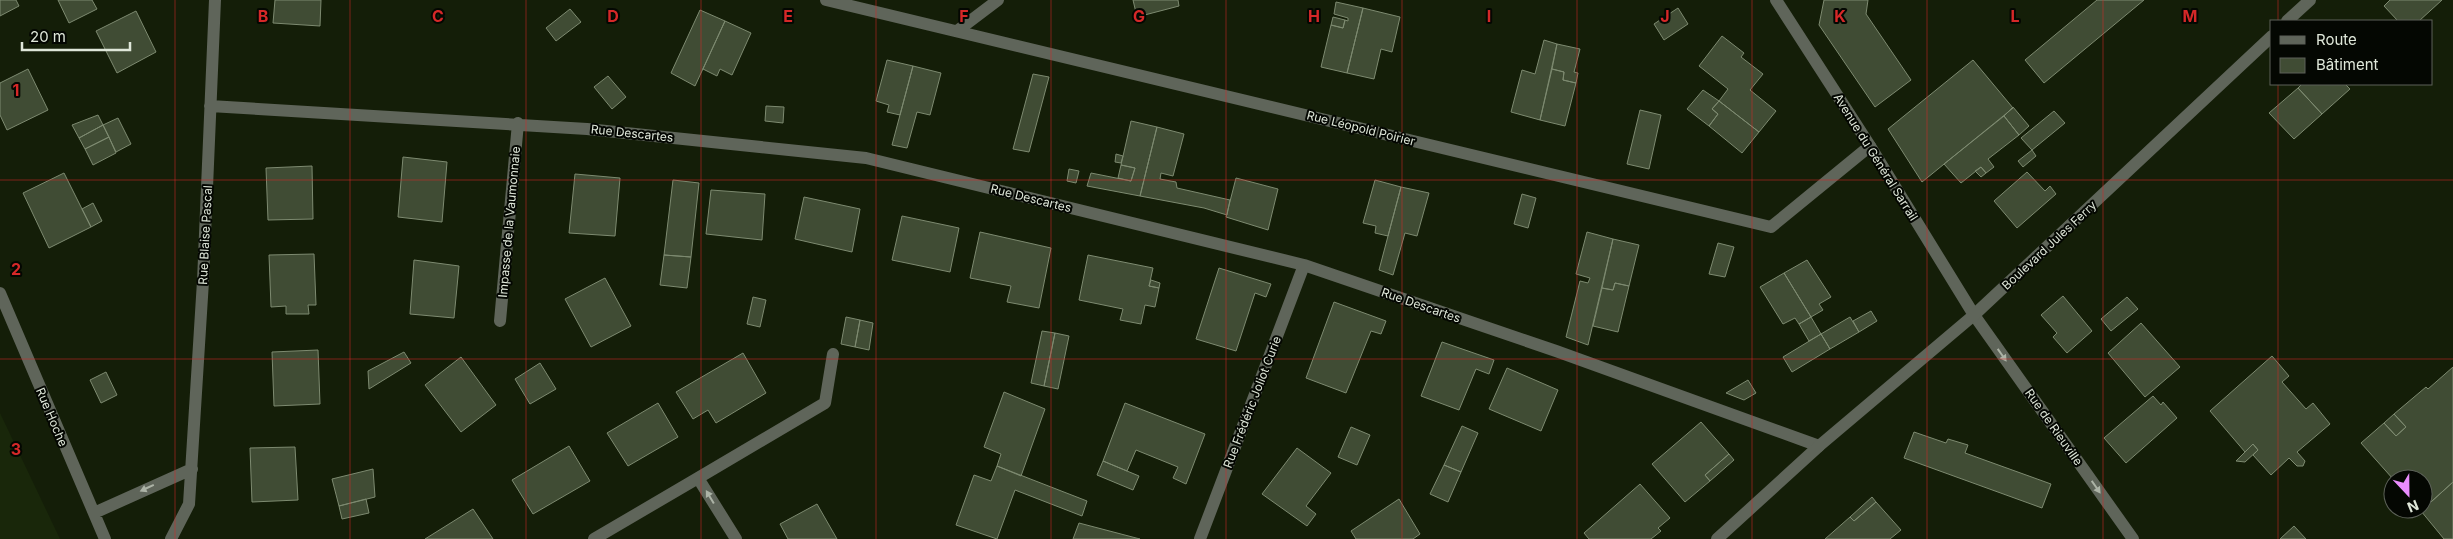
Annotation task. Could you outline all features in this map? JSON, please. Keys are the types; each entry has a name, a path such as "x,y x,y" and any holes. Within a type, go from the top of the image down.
{"street":[{"name":"Rue Blaise Pascal","path":"171,539 189,504 192,469 215,0"},
{"name":"Rue Léopold Poirier","path":"826,0 1771,227 1870,146"},
{"path":"957,31 998,0"},
{"name":"Avenue du Général Sarrail","path":"1776,0 1870,146 1974,315"},
{"path":"2288,20 2310,0"},
{"name":"Boulevard Jules Ferry","path":"1717,539 1819,446 1974,315 2270,38"},
{"name":"Rue Descartes","path":"210,106 518,123 866,158 1304,265 1556,351 1819,446"},
{"name":"Impasse de la Vaumonnaie","path":"500,322 518,123"},
{"name":"Rue Frédéric Joliot Curie","path":"1200,539 1304,265"},
{"name":"Rue Hoche","path":"0,293 105,539"},
{"name":"Rue de Rieuville","path":"1974,315 2133,539"},
{"path":"594,539 825,403 833,354"},
{"path":"94,513 192,469"},
{"path":"698,478 736,539"}],"shaded area":[{"path":"0,413 60,539 0,539"}],"building":[{"path":"0,0 16,0 19,6 0,16"},
{"path":"58,0 92,0 97,9 69,23"},
{"path":"275,0 321,0 320,26 273,23"},
{"path":"1133,0 1178,0 1179,6 1137,17"},
{"path":"1824,0 1868,0 1866,14 1911,80 1875,107 1819,25"},
{"path":"2097,0 2144,0 2044,83 2025,60"},
{"path":"2390,0 2442,0 2420,20 2397,20 2384,6"},
{"path":"1336,2 1363,8 1347,73 1321,67 1331,25 1343,28 1345,20 1348,21 1348,18 1334,14"},
{"path":"1363,8 1400,17 1392,52 1381,49 1374,79 1347,73"},
{"path":"1678,8 1688,24 1664,40 1654,24"},
{"path":"570,9 581,22 556,41 546,28"},
{"path":"700,10 725,21 695,86 671,73"},
{"path":"136,11 156,52 117,73 96,31"},
{"path":"1333,17 1345,20 1343,28 1331,25"},
{"path":"725,21 751,33 732,75 720,69 717,76 703,69"},
{"path":"1722,36 1744,53 1741,57 1763,74 1750,90 1776,111 1759,132 1719,101 1728,89 1699,66"},
{"path":"1544,40 1557,44 1540,120 1511,112 1522,70 1535,74"},
{"path":"1557,44 1580,49 1574,72 1578,73 1576,83 1563,80 1564,72 1552,69"},
{"path":"887,60 913,66 900,115 887,112 889,105 876,101"},
{"path":"1973,60 2013,108 1922,182 1888,129"},
{"path":"913,66 941,73 930,115 917,112 907,148 892,145"},
{"path":"28,69 48,110 7,130 0,115 0,83"},
{"path":"1552,69 1564,72 1563,80 1576,83 1565,126 1540,120"},
{"path":"1033,74 1049,77 1029,152 1013,149"},
{"path":"608,76 626,97 612,109 594,87"},
{"path":"2301,85 2346,85 2350,89 2322,114 2298,88"},
{"path":"2298,88 2322,114 2294,139 2269,113"},
{"path":"1703,90 1719,101 1712,109 1718,114 1709,126 1687,109"},
{"path":"1719,101 1759,132 1742,153 1709,126 1718,114 1712,109"},
{"path":"766,106 784,107 783,123 765,121"},
{"path":"2013,107 2029,126 2019,135 2004,116"},
{"path":"1640,110 1661,115 1649,169 1627,164"},
{"path":"2054,111 2065,123 2032,150 2021,138"},
{"path":"98,115 103,125 79,138 72,125"},
{"path":"2004,116 2019,135 1988,159 1994,167 1986,173 1981,167 1961,183 1944,164"},
{"path":"118,118 131,144 116,152 103,125"},
{"path":"1131,121 1157,127 1140,196 1087,186 1091,173 1131,181 1135,168 1121,165"},
{"path":"103,125 109,137 85,149 79,138"},
{"path":"1157,127 1184,134 1173,176 1161,173 1160,179 1176,182 1177,188 1230,200 1227,215 1204,208 1140,196"},
{"path":"109,137 116,153 93,165 85,149"},
{"path":"2032,150 2036,156 2023,167 2018,161"},
{"path":"1116,154 1123,156 1121,163 1115,162"},
{"path":"403,157 447,162 442,222 398,217"},
{"path":"1121,165 1135,168 1131,181 1118,178"},
{"path":"312,166 313,219 268,220 266,168"},
{"path":"1981,167 1986,173 1981,177 1975,171"},
{"path":"1069,169 1079,171 1076,183 1067,181"},
{"path":"2027,172 2045,191 2050,186 2056,194 2017,228 1994,201"},
{"path":"64,173 91,227 49,248 23,193"},
{"path":"575,174 620,178 615,236 569,233"},
{"path":"1236,178 1278,189 1268,230 1226,217"},
{"path":"673,180 699,183 691,257 664,255"},
{"path":"1375,180 1401,187 1388,236 1375,233 1376,226 1363,223"},
{"path":"1401,187 1429,193 1417,236 1405,233 1393,275 1379,270"},
{"path":"711,190 765,194 762,240 706,234"},
{"path":"1522,194 1536,198 1528,228 1514,224"},
{"path":"804,197 860,209 852,252 795,239"},
{"path":"93,203 102,221 91,227 82,209"},
{"path":"902,216 959,228 950,272 892,260"},
{"path":"980,232 1051,248 1039,308 1007,302 1011,286 970,278"},
{"path":"1587,232 1613,239 1588,345 1566,337 1580,281 1588,283 1590,278 1576,274"},
{"path":"1613,239 1639,245 1629,286 1615,283 1613,290 1602,288"},
{"path":"1718,243 1734,247 1725,277 1709,274"},
{"path":"314,254 316,305 308,305 309,314 286,314 286,306 271,307 269,255"},
{"path":"664,255 691,257 687,288 660,285"},
{"path":"1088,255 1153,268 1149,286 1159,288 1155,307 1145,305 1141,324 1120,320 1123,309 1079,300"},
{"path":"414,260 459,266 454,318 410,314"},
{"path":"1807,260 1831,297 1819,304 1823,310 1811,317 1784,273"},
{"path":"1219,268 1271,284 1266,297 1255,293 1236,351 1196,339"},
{"path":"1784,273 1811,317 1799,324 1795,318 1783,324 1760,287"},
{"path":"605,278 631,326 591,347 565,299"},
{"path":"1151,280 1160,283 1159,288 1149,286"},
{"path":"1615,283 1629,286 1618,332 1593,326 1602,288 1613,290"},
{"path":"2063,296 2092,331 2067,353 2053,337 2057,333 2041,315"},
{"path":"753,297 766,300 760,327 747,324"},
{"path":"2127,297 2138,309 2111,331 2101,319"},
{"path":"1334,302 1386,321 1381,334 1371,331 1346,393 1306,378"},
{"path":"1871,311 1877,321 1859,332 1853,321"},
{"path":"846,317 860,320 855,347 841,344"},
{"path":"1811,317 1821,334 1809,341 1799,324"},
{"path":"1850,317 1859,332 1830,349 1821,334"},
{"path":"860,320 873,323 869,350 855,347"},
{"path":"2141,323 2180,367 2145,397 2108,353"},
{"path":"1042,331 1055,333 1044,386 1031,383"},
{"path":"1055,333 1069,336 1058,389 1044,386"},
{"path":"1821,334 1830,349 1792,372 1783,357"},
{"path":"1442,342 1494,360 1489,374 1476,369 1459,410 1421,396"},
{"path":"318,350 320,404 274,406 272,352"},
{"path":"404,352 411,363 369,389 368,371"},
{"path":"743,353 766,393 716,423 708,410 693,419 676,392"},
{"path":"2272,356 2289,376 2282,382 2306,409 2313,403 2330,424 2297,452 2305,461 2303,466 2297,466 2289,458 2271,475 2253,455 2258,450 2253,444 2245,452 2210,411"},
{"path":"461,357 496,405 461,432 425,385"},
{"path":"540,363 556,389 530,404 515,379"},
{"path":"2453,367 2453,482 2433,500 2433,469 2384,469 2361,443 2384,423 2396,436 2406,427 2394,414 2426,387 2428,389"},
{"path":"1507,368 1558,390 1541,431 1489,409"},
{"path":"106,372 117,395 101,403 90,380"},
{"path":"1748,380 1756,393 1744,400 1726,393"},
{"path":"1004,392 1045,409 1021,476 997,466 1001,454 984,447"},
{"path":"2153,396 2161,405 2163,402 2177,418 2126,463 2104,438"},
{"path":"658,403 678,437 628,466 607,433"},
{"path":"1125,403 1205,434 1186,484 1173,478 1178,467 1136,450 1127,471 1103,461"},
{"path":"2394,414 2406,427 2396,436 2384,423"},
{"path":"1701,422 1729,454 1705,475 1710,481 1685,502 1652,464"},
{"path":"1462,426 1478,433 1461,472 1444,465"},
{"path":"1351,427 1370,435 1357,465 1338,457"},
{"path":"1914,432 1946,443 1948,439 1968,445 1965,453 2051,484 2042,508 1904,458"},
{"path":"2253,444 2258,450 2245,462 2236,461"},
{"path":"569,446 590,481 533,514 512,480"},
{"path":"295,447 298,500 252,502 250,448"},
{"path":"1297,448 1331,473 1306,506 1316,514 1307,526 1262,494"},
{"path":"1729,454 1734,460 1710,481 1705,475"},
{"path":"1103,461 1139,476 1133,490 1097,475"},
{"path":"1444,465 1461,472 1448,502 1430,494"},
{"path":"997,466 1087,501 1082,516 1015,490 997,539 956,525 974,475 991,481"},
{"path":"373,469 375,497 339,506 332,479"},
{"path":"2453,482 2453,539 2444,539 2428,519 2433,519 2433,500"},
{"path":"1640,484 1670,518 1658,528 1661,531 1651,539 1589,539 1584,533"},
{"path":"1872,497 1876,502 1854,521 1850,517"},
{"path":"366,499 369,513 342,519 339,506"},
{"path":"1399,499 1420,534 1413,539 1356,539 1351,531"},
{"path":"1876,502 1901,530 1890,539 1825,539 1850,517 1854,521"},
{"path":"817,504 837,539 788,539 780,524"},
{"path":"473,509 493,539 425,539"},
{"path":"1079,523 1140,539 1073,539"},
{"path":"2294,526 2306,539 2280,539"}]}
